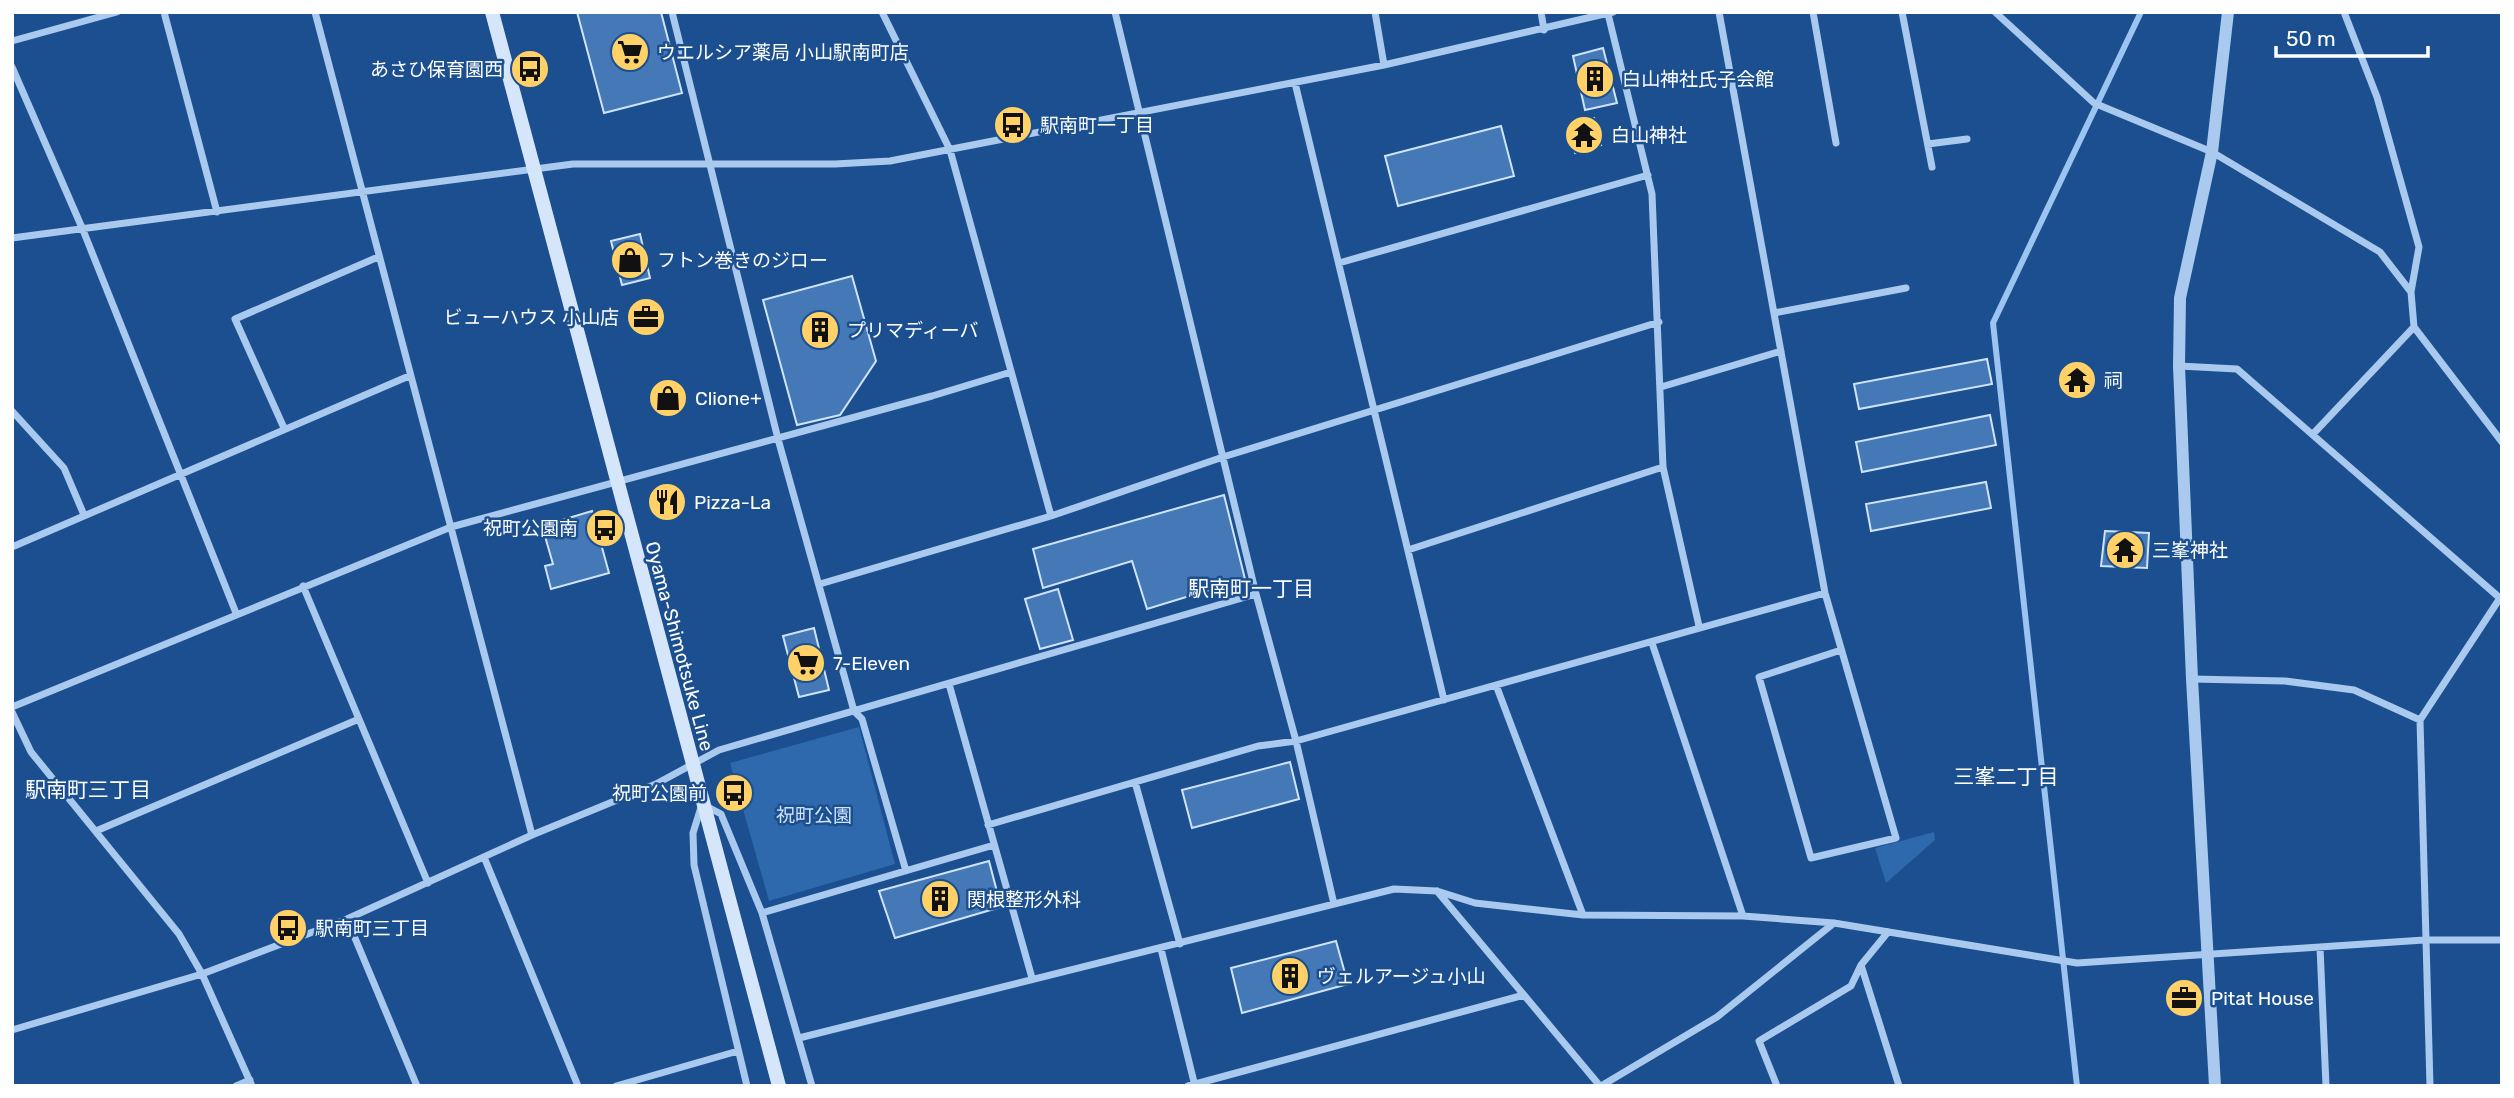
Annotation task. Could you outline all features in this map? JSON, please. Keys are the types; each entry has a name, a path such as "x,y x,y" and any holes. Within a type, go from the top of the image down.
{"main road":[{"name":"Oyama-Shimotsuke Line","path":"492,12 691,765 779,1086"}],"street":[{"path":"12,41 117,12"},
{"path":"164,12 218,212"},
{"path":"314,12 532,835"},
{"path":"672,12 707,162 778,439 854,710 862,719 906,871"},
{"path":"883,12 950,150 1051,516"},
{"path":"1115,12 1334,904"},
{"path":"1375,12 1384,65"},
{"path":"1541,12 1544,30"},
{"path":"1719,12 1825,593 1895,838 1811,858 1759,677 1841,650"},
{"path":"1813,12 1836,143"},
{"path":"1902,12 1932,167"},
{"path":"1995,12 2084,94 2105,107 2212,152 2380,252 2411,292"},
{"path":"2215,1086 2192,679 2179,366 2180,298 2212,152 2228,12"},
{"path":"2344,12 2377,97 2419,247 2411,292 2414,327 2502,442"},
{"path":"12,238 573,164 835,164 890,161 1384,65 1611,13 1652,194 1663,467 1699,626"},
{"path":"12,67 83,230 236,613"},
{"path":"1295,83 1444,701"},
{"path":"1928,144 1967,139"},
{"path":"1339,263 1648,175"},
{"path":"284,428 235,319 378,257"},
{"path":"1774,313 1906,288"},
{"path":"820,584 1051,516 1223,457 1659,322"},
{"path":"2313,434 2414,327"},
{"path":"1661,387 1781,351"},
{"path":"2179,366 2237,369 2501,599 2420,720 2430,1086"},
{"path":"236,1086 251,1083 202,974 179,934 31,752 12,709 236,613 451,527 778,439 1011,372"},
{"path":"12,547 180,472 409,376"},
{"path":"12,411 64,468 85,515"},
{"path":"1408,550 1663,467"},
{"path":"303,586 428,883"},
{"path":"988,825 1258,746 1296,741 1652,643 1699,626 1825,593"},
{"path":"12,1030 202,974 347,919 532,835 656,784 719,750 1256,594"},
{"path":"1652,643 1743,916"},
{"path":"2192,679 2284,681 2354,690 2420,720"},
{"path":"949,684 1032,978"},
{"path":"1496,685 1583,915"},
{"path":"96,831 359,719"},
{"path":"1135,782 1180,944"},
{"path":"747,1086 694,865 693,833 702,804 721,814 762,913 812,1086"},
{"path":"762,913 994,845"},
{"path":"484,857 578,1086"},
{"path":"799,1038 1394,889 1437,891 1475,903 1583,915 1743,916 1833,923 2077,963 2424,940 2502,940"},
{"path":"1437,891 1600,1086 1717,1017 1833,923"},
{"path":"347,919 417,1086"},
{"path":"1777,1086 1759,1041 1851,986 1861,965 1888,932"},
{"path":"2320,947 2326,1086"},
{"path":"1161,949 1193,1085 1524,995"},
{"path":"1861,965 1899,1086"},
{"path":"616,1086 738,1051"}],"green space":[{"name":"祝町公園","path":"859,727 895,864 769,901 730,763"},
{"path":"1934,832 1935,840 1886,883 1875,848"}],"building":[{"name":"ウエルシア薬局 小山駅南町店","path":"577,12 661,12 682,93 604,113"},
{"name":"白山神社氏子会館","path":"1603,48 1617,103 1585,110 1573,56"},
{"name":"白山神社","path":"1594,118 1601,145 1575,153 1568,125"},
{"path":"1501,126 1514,176 1398,206 1385,156"},
{"name":"フトン巻きのジロー","path":"640,234 650,278 622,285 611,241"},
{"name":"プリマディーバ","path":"852,276 876,361 840,415 797,425 763,300"},
{"path":"1987,359 1992,384 1859,409 1854,384"},
{"path":"1990,415 1996,445 1862,472 1856,442"},
{"path":"1986,482 1991,508 1871,531 1866,504"},
{"path":"1224,495 1245,579 1147,609 1132,561 1043,588 1033,549"},
{"path":"592,511 609,573 551,589 545,566 553,564 542,526"},
{"name":"三峯神社","path":"2105,531 2149,533 2147,568 2101,566"},
{"path":"1058,589 1073,640 1040,649 1025,599"},
{"name":"7-Eleven","path":"814,628 829,690 799,697 783,636"},
{"path":"1290,762 1299,799 1192,828 1182,790"},
{"name":"関根整形外科","path":"989,861 1001,907 895,938 879,891"},
{"name":"ヴェルアージュ小山","path":"1336,941 1348,984 1242,1013 1231,968"},
{"name":"Pitat House","path":"2173,988 2195,988 2195,1009 2173,1009"}],"waterway":[{"path":"2077,1086 1993,323 2141,12"}],"place":[{"name":"ウエルシア薬局 小山駅南町店","path":"630,52"},
{"name":"あさひ保育園西","path":"530,69"},
{"name":"白山神社氏子会館","path":"1595,79"},
{"name":"駅南町一丁目","path":"1013,125"},
{"name":"白山神社","path":"1584,135"},
{"name":"フトン巻きのジロー","path":"630,260"},
{"name":"ビューハウス 小山店","path":"646,317"},
{"name":"プリマディーバ","path":"820,330"},
{"name":"祠","path":"2077,380"},
{"name":"Clione+","path":"668,398"},
{"name":"Pizza-La","path":"667,502"},
{"name":"祝町公園南","path":"605,528"},
{"name":"三峯神社","path":"2125,550"},
{"name":"7-Eleven","path":"806,663"},
{"name":"祝町公園前","path":"734,793"},
{"name":"関根整形外科","path":"940,899"},
{"name":"駅南町三丁目","path":"288,928"},
{"name":"ヴェルアージュ小山","path":"1290,976"},
{"name":"Pitat House","path":"2184,998"}],"district":[{"name":"駅南町一丁目","path":"1251,589"},
{"name":"三峯二丁目","path":"2006,777"},
{"name":"駅南町三丁目","path":"88,790"}]}
